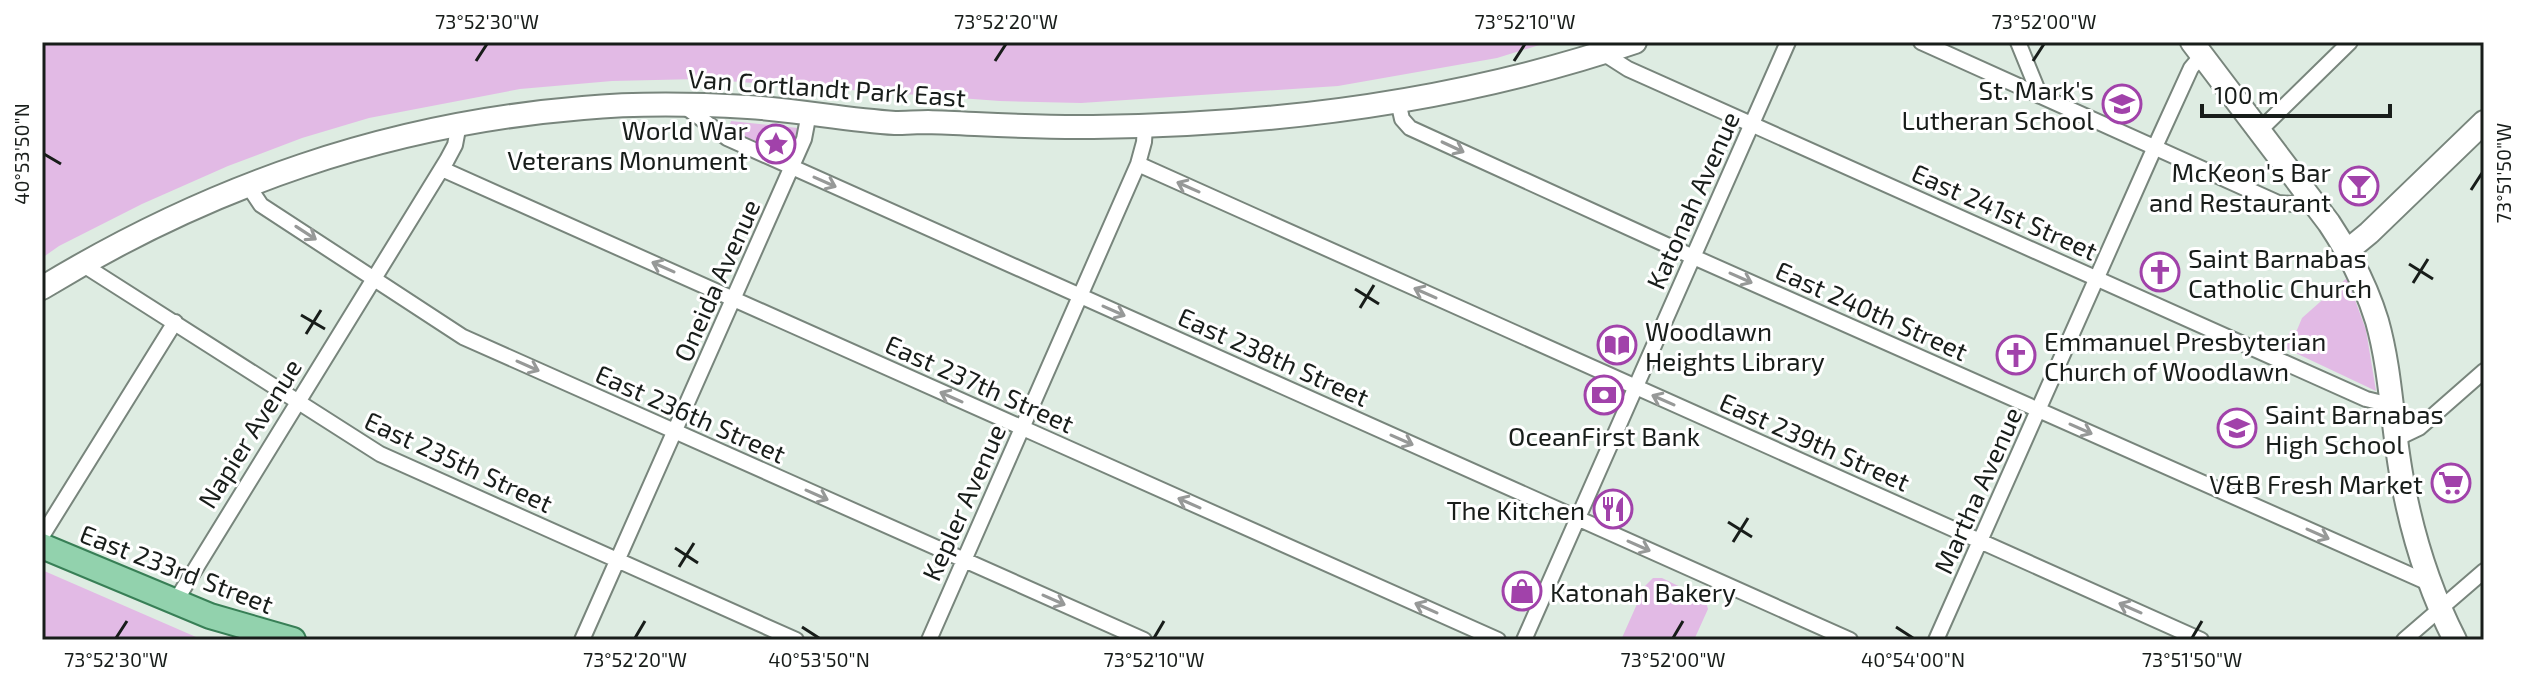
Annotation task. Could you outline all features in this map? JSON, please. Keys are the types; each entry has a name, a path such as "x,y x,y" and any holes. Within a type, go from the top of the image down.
{"main road":[{"name":"East 233rd Street","path":"42,546 218,619 293,640"}],"street":[{"name":"Van Cortlandt Park East","path":"42,288 182,212 247,184 366,145 459,124 584,108 684,105 748,107 899,123 1043,127 1145,126 1249,120 1398,101 1473,87 1635,42"},
{"name":"Katonah Avenue","path":"1524,640 1788,42"},
{"path":"1921,42 2278,203 2293,204 2309,196"},
{"path":"2018,42 2040,96"},
{"path":"2259,131 2350,42"},
{"path":"2197,49 2309,196 2347,251 2364,286 2377,323 2407,504 2431,584 2455,640"},
{"name":"Martha Avenue","path":"1936,640 2197,49"},
{"name":"East 241st Street","path":"1603,53 1628,69 2096,279 2366,399 2391,405"},
{"name":"East 240th Street","path":"1398,101 1402,119 1410,128 2431,584"},
{"name":"East 238th Street","path":"684,105 720,135 1850,640"},
{"name":"Oneida Avenue","path":"582,640 792,167 804,139 809,113"},
{"path":"2347,251 2484,122"},
{"name":"Napier Avenue","path":"175,602 442,169 455,145 459,124"},
{"path":"1138,164 1145,126"},
{"name":"Kepler Avenue","path":"929,640 1138,164"},
{"name":"East 239th Street","path":"1138,164 2201,640"},
{"name":"East 237th Street","path":"442,169 1498,640"},
{"name":"East 236th Street","path":"247,184 261,205 463,337 1144,640"},
{"name":"East 235th Street","path":"82,264 380,454 796,640"},
{"path":"42,536 175,322"},
{"path":"2396,439 2419,428 2484,371"},
{"path":"2404,640 2484,571"}],"shaded area":[{"path":"42,42 1549,42 1497,58 1338,86 1081,103 1000,101 699,79 612,81 520,89 369,118 302,138 142,204 59,246 42,258"},
{"path":"731,121 798,128 787,162 727,135"},
{"path":"2347,278 2366,330 2376,391 2283,347 2291,330 2297,330 2302,318"},
{"path":"42,570 203,640 42,640"},
{"path":"1653,578 1662,578 1705,599 1708,609 1694,640 1621,640 1645,586"}],"place":[{"name":"St. Mark's Lutheran School","path":"2122,104"},
{"name":"World War Veterans Monument","path":"776,144"},
{"name":"McKeon's Bar and Restaurant","path":"2359,186"},
{"name":"Saint Barnabas Catholic Church","path":"2160,272"},
{"name":"Woodlawn Heights Library","path":"1617,345"},
{"name":"Emmanuel Presbyterian Church of Woodlawn","path":"2016,355"},
{"name":"OceanFirst Bank","path":"1604,395"},
{"name":"Saint Barnabas High School","path":"2237,428"},
{"name":"V&B Fresh Market","path":"2451,483"},
{"name":"The Kitchen","path":"1613,509"},
{"name":"Katonah Bakery","path":"1522,591"}]}
